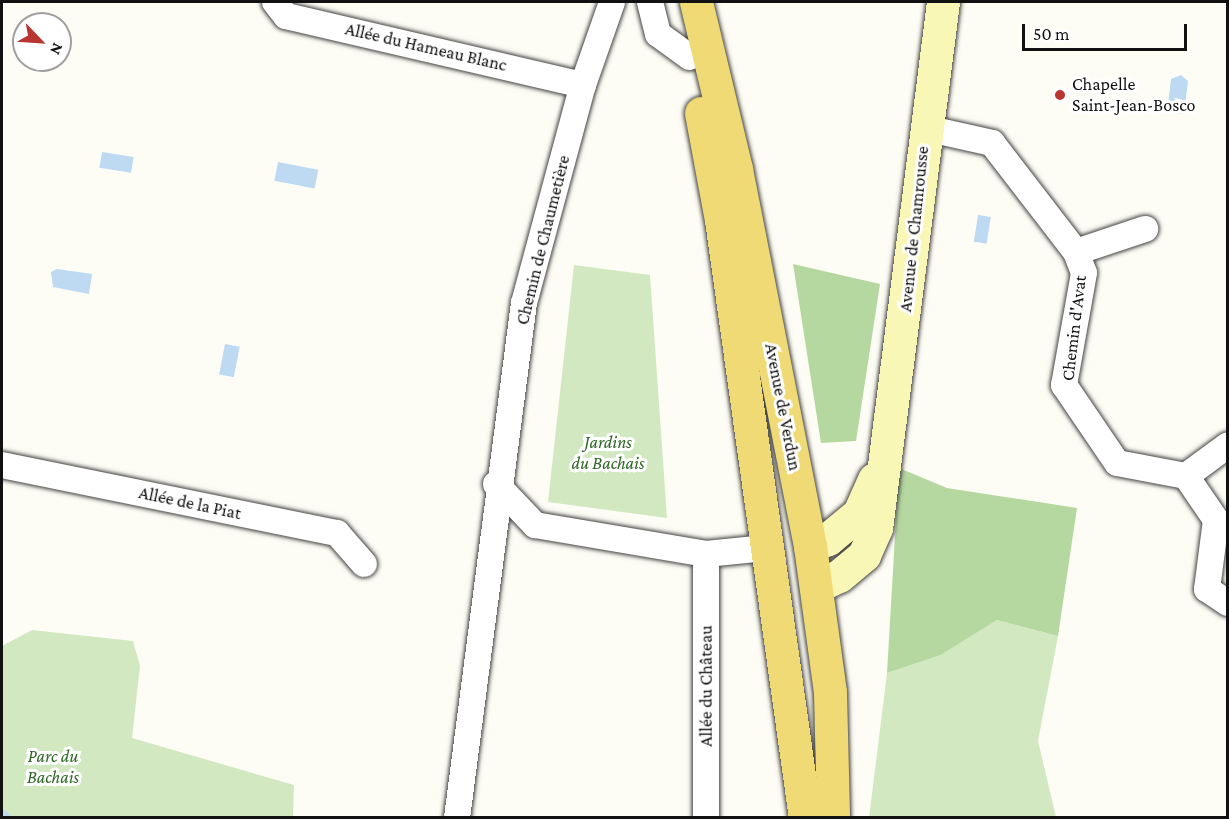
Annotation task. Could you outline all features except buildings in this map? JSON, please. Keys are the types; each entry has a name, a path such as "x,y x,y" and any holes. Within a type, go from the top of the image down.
{"main road":[{"name":"Avenue de Verdun","path":"676,2 690,57 721,220 767,562 805,818"},
{"name":"Avenue de Verdun","path":"696,2 736,169 810,546 830,692 833,818"},
{"path":"767,562 810,546"},
{"path":"767,562 816,587"}],"street":[{"name":"Allée du Hameau Blanc","path":"275,2 286,16 583,85"},
{"name":"Chemin de Chaumetière","path":"457,818 496,484 524,303 583,85 612,2"},
{"path":"650,2 658,34 690,57"},
{"name":"Avenue de Chamrousse","path":"816,587 839,576 864,555 876,528 925,128 943,2"},
{"name":"Chemin d'Avat","path":"925,128 992,142 1076,252 1084,273 1065,385 1117,463 1186,476"},
{"name":"Chemin d'Avat","path":"1076,252 1145,229"},
{"path":"1227,445 1186,476 1216,520 1207,589 1227,603"},
{"name":"Avenue de Chamrousse","path":"810,546 828,539 859,513 884,456"},
{"name":"Allée de la Piat","path":"2,465 337,533 364,564"},
{"path":"496,484 535,525 767,562"},
{"name":"Allée du Château","path":"706,818 714,555"}],"green space":[{"path":"793,264 880,284 856,441 821,443"},
{"name":"Jardins du Bachais","path":"574,265 650,275 667,518 548,502"},
{"path":"899,468 947,488 1077,508 1058,636 997,620 941,655 887,673"},
{"path":"997,620 1058,636 1038,741 1056,817 869,818 887,673 941,655"},
{"name":"Parc du Bachais","path":"32,630 133,641 140,666 132,738 294,785 293,817 2,817 2,646"}],"water":[{"path":"1181,75 1188,81 1184,114 1167,112 1171,79"},
{"path":"102,152 134,157 131,173 99,168"},
{"path":"278,162 318,170 315,188 274,181"},
{"path":"978,215 991,217 987,244 974,242"},
{"path":"57,269 92,274 89,294 53,287 51,272"},
{"path":"225,344 240,347 234,377 219,374"}],"waterway":[{"path":"2,812 8,818"}],"place":[{"name":"Chapelle Saint-Jean-Bosco","path":"1060,95"}]}
